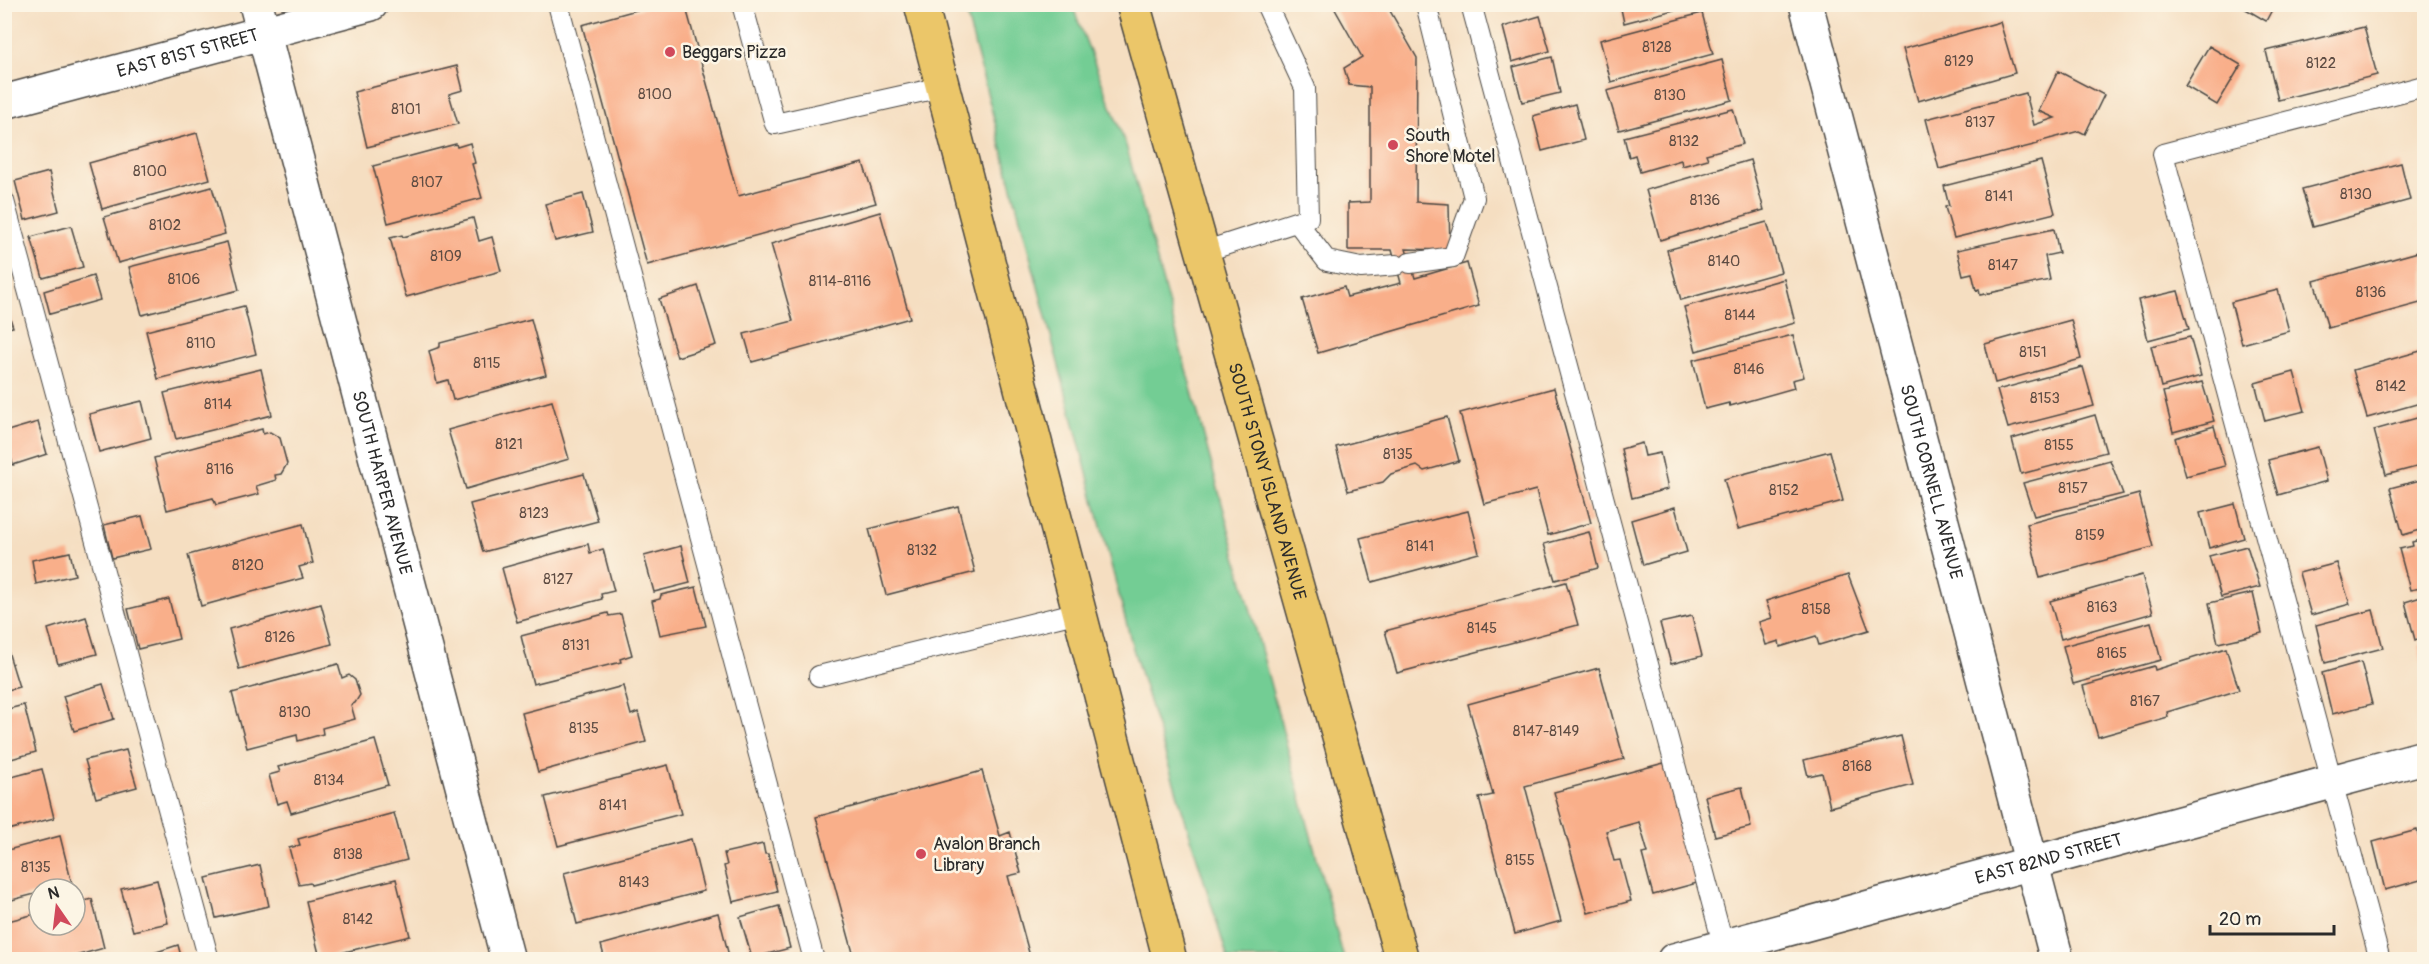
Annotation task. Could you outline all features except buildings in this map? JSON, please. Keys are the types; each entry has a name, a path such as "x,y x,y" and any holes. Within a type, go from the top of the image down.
{"highway":[{"path":"921,4 1170,960"},
{"name":"SOUTH STONY ISLAND AVENUE","path":"1133,4 1402,960"}],"street":[{"name":"EAST 81ST STREET","path":"4,102 260,19 371,4"},
{"name":"SOUTH CORNELL AVENUE","path":"1806,4 2057,960"},
{"name":"SOUTH HARPER AVENUE","path":"260,19 508,960"},
{"name":"EAST 82ND STREET","path":"1674,960 1726,953 2031,863 2424,757"}],"lane":[{"path":"558,4 814,960"},
{"path":"742,4 775,124 942,87"},
{"path":"1203,252 1308,218 1305,88 1266,4"},
{"path":"1297,222 1327,261 1361,268 1453,257 1474,198 1426,4"},
{"path":"1471,4 1726,953"},
{"path":"2380,960 2163,154 2424,86"},
{"path":"4,201 209,960"},
{"path":"819,676 1079,612"}],"green space":[{"path":"964,5 1072,5 1126,145 1344,959 1228,959 1134,652"}],"place":[{"name":"Beggars Pizza","path":"670,52"},
{"name":"South Shore Motel","path":"1393,145"},
{"name":"Avalon Branch Library","path":"921,854"}]}
